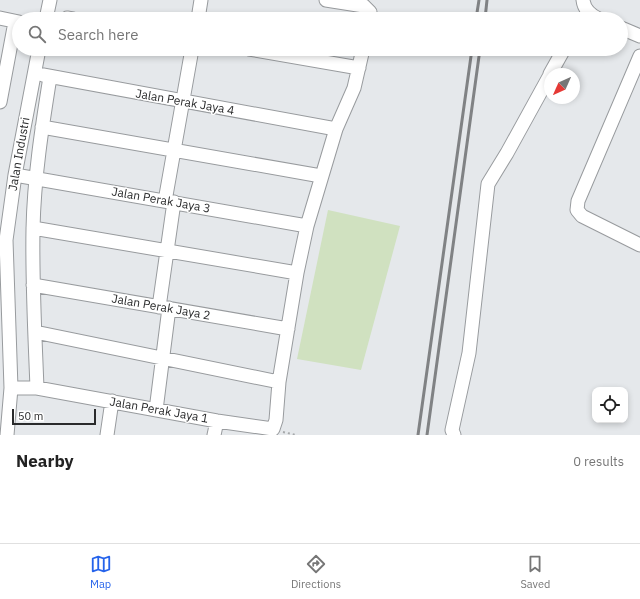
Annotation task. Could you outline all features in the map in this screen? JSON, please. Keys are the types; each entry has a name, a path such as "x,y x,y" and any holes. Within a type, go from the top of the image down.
{"street":[{"path":"47,12 50,0"},
{"path":"199,12 201,0"},
{"path":"326,0 364,6 368,12"},
{"path":"0,18 12,21"},
{"path":"628,31 640,36"},
{"path":"0,102 12,46"},
{"name":"Jalan Industri","path":"7,435 3,240 38,56"},
{"path":"156,410 163,358 169,202 174,150 191,56"},
{"path":"290,56 359,68"},
{"path":"35,332 280,382 297,273 307,226 336,129 354,88 362,56"},
{"path":"553,68 560,56"},
{"path":"640,56 578,201 577,210 582,216 640,245"},
{"name":"Jalan Perak Jaya 4","path":"34,72 50,77 336,129"},
{"path":"37,388 33,285 33,228 36,178 50,77"},
{"path":"454,435 452,430 469,353 488,184 507,153 544,85"},
{"path":"42,127 321,176"},
{"name":"Jalan Perak Jaya 3","path":"15,175 307,226"},
{"path":"33,228 297,273"},
{"name":"Jalan Perak Jaya 2","path":"33,285 288,329"},
{"name":"Jalan Perak Jaya 1","path":"7,382 217,421 273,429 276,420 280,382"},
{"path":"107,435 112,402"},
{"path":"214,435 217,421"}],"green space":[{"path":"328,210 400,226 361,370 297,359"}],"railway":[{"path":"477,12 479,0"},
{"path":"486,12 487,0"},
{"path":"418,435 471,56"},
{"path":"427,435 479,56"}]}
